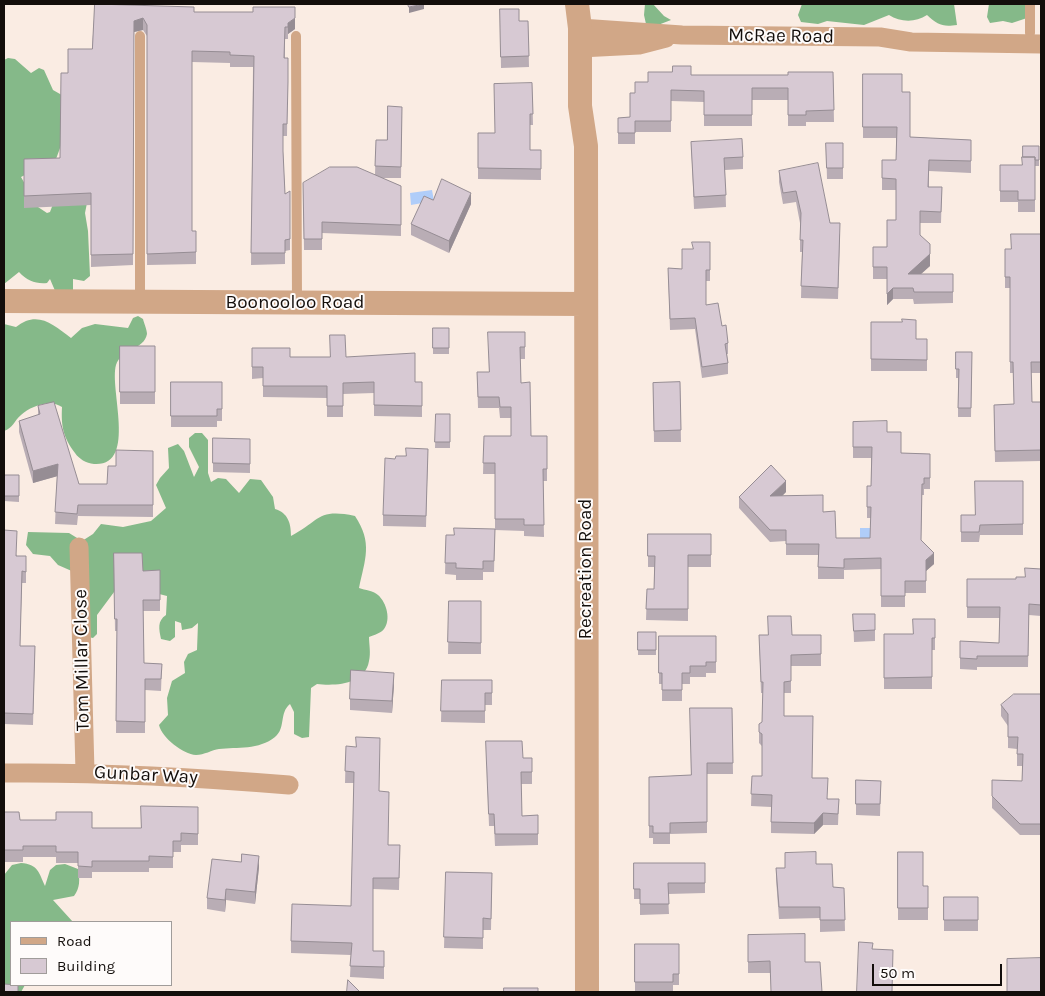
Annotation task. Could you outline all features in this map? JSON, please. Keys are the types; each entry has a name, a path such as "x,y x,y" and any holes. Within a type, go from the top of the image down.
{"street":[{"name":"Recreation Road","path":"577,4 587,38"},
{"name":"Recreation Road","path":"587,992 586,146 580,106 592,4"},
{"name":"McRae Road","path":"587,38 682,35 880,37 912,31 1037,37"},
{"name":"Boonooloo Road","path":"4,301 586,304"},
{"name":"Tom Millar Close","path":"79,547 84,772"},
{"name":"Gunbar Way","path":"4,773 84,772 184,776 289,785"}],"lane":[{"path":"1030,4 1037,37"},
{"path":"140,36 140,302"},
{"path":"296,36 297,303"}],"green space":[{"path":"645,4 653,4 664,16 671,20 658,25 646,24 644,15"},
{"path":"802,4 954,4 957,25 948,26 941,24 927,15 908,21 889,15 864,25 827,21 818,24 801,22 798,15"},
{"path":"989,4 1027,4 1027,18 1012,23 1003,21 990,23 987,17"},
{"path":"8,58 15,59 31,73 39,68 44,70 53,90 67,98 63,140 56,159 21,177 38,207 47,213 50,212 53,204 88,198 85,213 88,231 90,276 84,281 73,279 73,290 56,293 50,279 47,283 39,283 28,280 19,272 4,284 4,60"},
{"path":"138,316 143,319 147,334 142,343 123,356 116,365 118,440 115,453 107,462 94,464 83,460 77,455 65,436 62,407 57,405 46,404 30,409 4,431 4,324 16,327 24,322 38,319 58,328 71,338 82,328 95,324 128,328 133,318"},
{"path":"195,433 202,433 208,440 208,473 211,482 218,478 226,479 239,493 250,479 261,480 273,497 275,509 283,513 288,519 291,536 320,517 333,514 355,516 361,526 366,543 366,551 359,588 374,592 381,598 387,612 387,621 381,632 369,637 369,661 362,675 348,682 332,685 317,684 311,688 309,737 302,738 294,734 294,712 290,704 285,712 278,733 275,737 262,744 219,749 196,755 179,748 164,735 159,725 168,715 167,698 172,681 185,673 184,662 188,654 197,650 198,623 192,628 182,630 181,623 175,621 175,637 170,641 161,639 159,626 161,620 166,615 167,596 120,584 97,615 97,634 93,638 88,637 74,572 58,565 50,556 33,554 26,545 28,532 69,533 82,541 93,534 101,524 123,527 151,521 166,508 156,485 169,468 168,448 178,444 184,451 194,477 199,467 189,447 189,438"},
{"path":"21,863 31,865 39,873 45,886 50,870 56,865 65,864 78,869 79,877 79,884 74,896 53,900 72,921 10,921 10,986 24,986 21,992 4,992 4,875 12,865"}],"water":[{"path":"432,190 434,201 411,205 410,193"},
{"path":"860,528 870,528 870,533 887,533 887,541 860,541"}],"building":[{"path":"95,4 194,7 194,12 253,12 253,7 295,7 295,18 288,23 288,27 285,27 284,58 288,58 288,82 287,124 283,124 283,151 285,194 290,191 290,239 285,240 285,253 251,253 254,56 230,55 230,52 192,51 192,231 196,231 196,252 147,254 147,25 143,18 134,21 133,254 91,255 91,193 24,196 24,159 60,158 61,73 68,73 68,49 92,49"},
{"path":"408,4 424,4 409,7"},
{"path":"500,9 519,9 519,21 528,21 529,56 501,57"},
{"path":"673,66 691,66 691,75 788,75 788,72 833,72 834,110 806,111 806,115 788,115 788,88 752,88 752,115 704,115 704,91 671,90 671,121 635,121 635,133 618,133 618,118 630,117 630,93 635,93 635,82 648,82 648,72 672,72"},
{"path":"863,74 902,74 902,92 910,92 910,137 971,140 971,161 929,160 928,187 942,187 941,212 920,211 920,235 930,244 930,254 908,274 953,274 953,292 914,292 913,288 893,288 887,294 887,267 873,267 873,247 887,247 887,220 896,220 896,179 882,178 882,160 896,160 897,127 863,127"},
{"path":"532,83 533,114 530,114 530,150 541,150 541,169 478,168 478,133 495,133 494,84"},
{"path":"388,106 402,107 401,167 375,166 376,140 387,140"},
{"path":"742,139 743,157 724,158 726,195 694,197 691,142"},
{"path":"826,143 843,143 843,168 827,168"},
{"path":"1023,146 1039,146 1039,160 1035,160 1035,157 1023,157"},
{"path":"1022,157 1035,157 1035,200 1018,200 1018,191 1000,191 1000,165 1022,165"},
{"path":"818,163 830,223 840,223 838,288 801,286 803,240 800,240 801,213 796,191 783,193 779,171"},
{"path":"330,167 357,167 401,186 401,225 322,222 322,239 304,239 303,183"},
{"path":"442,179 471,193 449,241 411,224 424,196 433,200"},
{"path":"1011,234 1041,234 1041,362 1031,362 1032,402 1041,402 1041,450 995,451 994,405 1014,404 1013,362 1010,362 1010,277 1005,277 1005,249 1011,249"},
{"path":"692,242 710,242 710,270 706,270 706,305 718,303 722,326 726,325 728,343 725,344 728,363 702,367 695,318 670,319 668,268 682,269 682,249 693,249"},
{"path":"902,319 916,320 916,339 927,339 927,360 871,359 871,322 902,322"},
{"path":"433,328 449,328 449,348 433,348"},
{"path":"488,332 525,332 525,347 520,347 521,383 530,382 531,436 547,436 547,469 543,469 544,525 524,525 524,519 495,519 495,463 483,463 484,436 511,436 511,407 500,407 499,397 478,397 477,372 489,372"},
{"path":"330,335 345,335 346,357 415,353 415,382 422,382 422,406 374,405 374,382 343,383 343,406 327,406 327,386 263,386 263,367 252,367 252,348 290,348 290,357 330,357"},
{"path":"120,346 155,346 155,392 120,392"},
{"path":"956,352 972,352 971,408 958,408 959,369 956,369"},
{"path":"171,382 222,382 222,409 217,409 217,416 171,416"},
{"path":"680,382 681,430 654,431 653,383"},
{"path":"54,402 79,484 107,484 108,466 116,466 116,450 153,451 153,505 78,505 77,514 55,512 58,464 33,471 19,421 40,414 38,406"},
{"path":"436,414 450,414 450,442 435,442"},
{"path":"887,421 887,432 901,432 901,453 930,454 930,478 924,478 924,484 922,484 921,540 934,553 926,560 926,581 905,581 905,596 881,596 881,558 844,559 844,568 818,567 819,544 786,544 786,530 770,530 739,497 771,465 786,481 770,496 823,495 823,512 835,511 836,538 870,538 871,507 867,507 867,486 871,486 872,447 853,447 853,422"},
{"path":"213,438 250,439 250,464 213,463"},
{"path":"406,448 428,449 426,516 383,515 385,458 395,459 396,456 406,456"},
{"path":"5,475 19,475 19,496 4,496"},
{"path":"975,481 1023,481 1023,524 980,525 979,532 961,532 961,515 975,515"},
{"path":"454,528 495,529 494,561 483,561 483,569 456,568 456,563 445,563 446,535 454,535"},
{"path":"4,530 17,531 16,556 26,556 26,572 22,571 20,646 35,646 33,714 4,713"},
{"path":"648,534 711,534 711,555 688,555 688,609 646,609 647,589 654,589 655,556 648,556"},
{"path":"114,553 142,553 143,571 160,570 160,600 143,600 144,663 162,664 161,679 145,679 145,722 116,721 117,619 115,619"},
{"path":"1025,568 1041,569 1041,605 1029,604 1028,656 960,658 960,641 999,643 1000,607 967,607 967,579 1016,579 1016,577 1025,577"},
{"path":"449,601 481,601 481,643 448,642"},
{"path":"853,614 875,614 875,630 854,631"},
{"path":"768,616 791,616 792,635 821,635 821,654 791,655 791,681 784,682 784,716 813,716 812,778 828,778 827,799 839,799 838,814 823,813 814,823 771,822 772,795 751,794 752,776 762,776 762,734 759,732 759,724 762,722 763,682 761,682 759,635 768,635"},
{"path":"913,619 935,619 935,638 932,638 932,677 884,678 884,634 913,634"},
{"path":"638,632 656,632 656,650 638,650"},
{"path":"659,636 716,636 716,662 706,662 706,666 690,666 690,673 682,673 682,690 662,690 662,673 659,673"},
{"path":"351,670 394,673 392,701 350,699"},
{"path":"442,680 492,680 492,693 485,693 485,711 441,711"},
{"path":"1014,694 1041,694 1041,824 1020,824 992,796 992,780 1022,781 1023,754 1017,754 1018,737 1008,737 1008,714 1001,705"},
{"path":"690,708 732,708 733,763 707,763 707,822 670,823 670,833 653,833 653,826 649,826 649,777 691,775"},
{"path":"356,737 380,738 379,791 389,792 388,845 400,845 399,878 373,878 373,951 384,951 384,967 350,966 352,943 291,941 292,904 351,906 354,772 345,771 346,746 356,747"},
{"path":"486,741 522,741 523,758 532,758 532,772 521,772 522,816 538,815 538,834 495,834 494,814 489,814"},
{"path":"856,780 881,781 880,804 856,804"},
{"path":"141,806 198,807 198,834 181,833 181,841 173,841 173,857 149,856 149,861 92,861 92,867 78,866 78,852 56,852 56,846 23,846 23,850 4,850 4,812 19,812 20,820 56,820 56,812 92,812 92,828 141,828"},
{"path":"816,852 816,864 832,864 833,887 844,888 845,920 820,920 820,907 779,907 776,868 785,868 785,853"},
{"path":"898,852 923,852 923,886 928,886 928,908 898,908"},
{"path":"242,854 259,856 255,892 226,889 225,900 207,898 212,859 241,862"},
{"path":"634,863 705,863 705,883 668,883 669,904 640,904 640,889 634,889"},
{"path":"446,872 492,873 491,919 483,918 483,938 444,937"},
{"path":"944,897 978,897 978,920 944,920"},
{"path":"805,934 805,962 820,962 822,992 771,992 770,961 748,962 748,935"},
{"path":"859,942 873,943 872,949 893,950 892,992 857,992"},
{"path":"635,944 679,944 679,974 673,974 673,982 635,982"},
{"path":"1041,958 1041,992 1007,992 1007,959"},
{"path":"348,980 360,992 347,992"},
{"path":"4,984 18,986 18,992 4,992"},
{"path":"504,988 538,988 538,992 504,992"}]}
